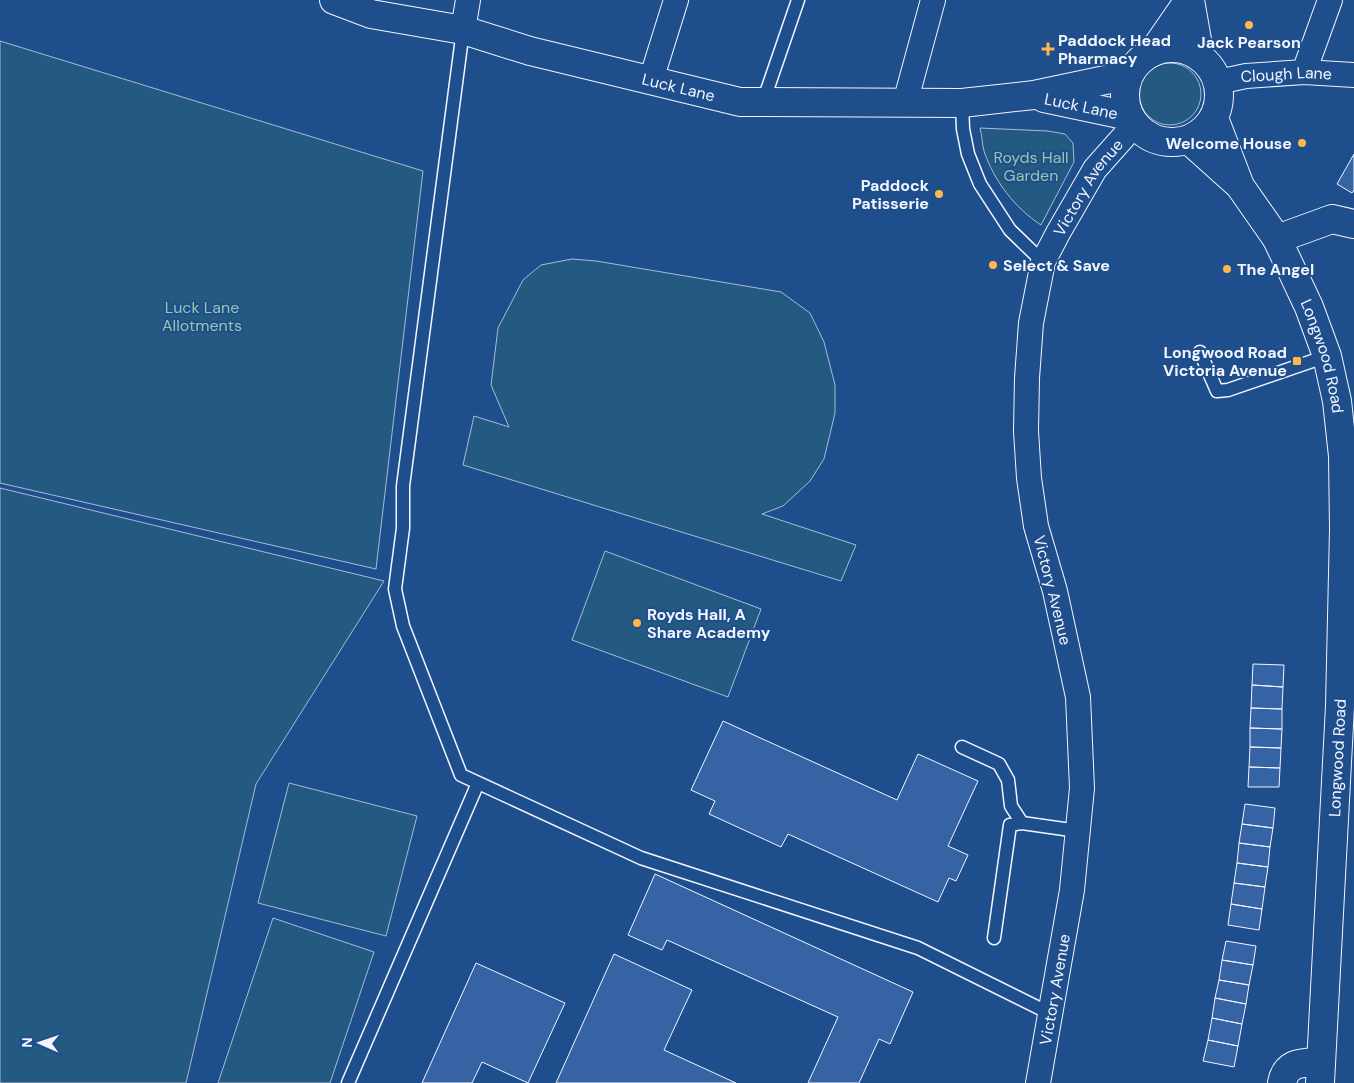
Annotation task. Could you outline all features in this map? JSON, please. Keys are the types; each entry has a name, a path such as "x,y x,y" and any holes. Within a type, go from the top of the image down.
{"street":[{"name":"Luck Lane","path":"334,0 371,14 462,30 530,51 740,102 962,103 1034,95 1129,75"},
{"path":"462,30 468,0"},
{"path":"651,80 676,0"},
{"path":"905,103 933,0"},
{"path":"1153,52 1189,0"},
{"path":"1189,0 1200,57"},
{"path":"1304,72 1330,0"},
{"path":"1173,47 1188,50 1200,57 1215,75 1218,82 1220,90 1219,106 1214,118 1203,132 1189,140 1179,143 1163,142 1140,132 1132,120 1125,103 1125,86 1129,75 1138,61 1145,55 1153,52 1173,47"},
{"name":"Clough Lane","path":"1218,82 1246,76 1304,72 1354,75"},
{"name":"Luck Lane","path":"1034,95 1132,120"},
{"name":"Longwood Road","path":"1214,118 1240,186"},
{"name":"Victory Avenue","path":"1038,1083 1072,890 1082,788 1078,697 1055,591 1036,526 1028,469 1026,431 1027,378 1032,322 1043,262 1095,169 1132,120"},
{"name":"Longwood Road","path":"1189,140 1240,186 1277,239 1309,307 1327,356 1337,401 1343,456 1347,706 1321,1072"},
{"path":"1277,239 1332,219 1354,224"},
{"path":"1282,1083 1283,1076 1290,1067 1300,1063 1321,1072"}],"lane":[{"path":"762,102 798,0"},
{"path":"462,30 403,486 403,528 396,589 404,626 461,775 641,858 918,948 1050,1014"},
{"path":"962,103 963,128 968,154 980,184 1010,230 1043,262"},
{"path":"1200,352 1217,391 1228,390 1327,356"},
{"path":"962,748 999,764 1008,780 1011,806 1022,823"},
{"path":"348,1083 478,783"},
{"path":"994,938 1010,825 1022,823 1078,830"}],"green space":[{"name":"Luck Lane Allotments","path":"0,41 423,171 376,569 0,483"},
{"path":"1164,63 1176,63 1192,72 1199,82 1201,94 1199,106 1192,116 1176,125 1164,125 1153,120 1144,111 1139,100 1139,88 1144,77 1153,68"},
{"name":"Royds Hall Garden","path":"980,128 1048,131 1065,134 1073,143 1074,162 1041,225 1014,202 993,173 984,151"},
{"path":"572,259 596,261 781,292 810,313 824,342 835,385 835,413 824,459 810,481 783,506 762,514 856,545 841,581 463,465 474,416 509,427 491,385 498,328 523,280 541,265"},
{"path":"0,488 384,581 256,784 186,1083 0,1083"},
{"path":"605,551 761,609 728,697 572,640"},
{"path":"289,783 417,816 386,936 258,903"},
{"path":"273,918 374,952 330,1083 218,1083"}],"building":[{"path":"1354,154 1354,190 1352,193 1337,184"},
{"path":"1253,664 1284,665 1283,687 1252,685"},
{"path":"1252,685 1283,687 1282,709 1251,708"},
{"path":"1251,708 1282,709 1282,729 1250,728"},
{"path":"723,721 897,800 918,754 978,781 948,846 968,855 956,881 949,878 938,902 788,834 781,847 709,814 715,801 691,790"},
{"path":"1250,728 1282,729 1281,748 1250,747"},
{"path":"1250,747 1281,748 1280,768 1249,767"},
{"path":"1249,767 1280,768 1279,787 1248,787"},
{"path":"1245,804 1275,808 1273,828 1242,824"},
{"path":"1242,824 1273,828 1270,847 1239,843"},
{"path":"1239,843 1270,847 1268,867 1237,863"},
{"path":"1237,863 1268,867 1265,887 1234,883"},
{"path":"655,874 913,992 890,1044 879,1039 859,1083 808,1083 838,1017 667,940 662,950 628,935"},
{"path":"1234,883 1265,887 1262,909 1231,904"},
{"path":"1231,904 1262,909 1259,930 1228,925"},
{"path":"1226,941 1256,946 1253,965 1222,960"},
{"path":"614,954 692,990 664,1050 736,1083 556,1083"},
{"path":"1222,960 1253,965 1249,985 1219,980"},
{"path":"476,963 565,1003 528,1083 482,1062 472,1083 422,1083"},
{"path":"1219,980 1249,985 1246,1004 1215,998"},
{"path":"1215,998 1246,1004 1242,1024 1212,1018"},
{"path":"1212,1018 1242,1024 1238,1046 1208,1040"},
{"path":"1208,1040 1238,1046 1234,1067 1203,1061"}],"place":[{"name":"Jack Pearson","path":"1249,25"},
{"name":"Paddock Head Pharmacy","path":"1048,49"},
{"name":"Welcome House","path":"1302,143"},
{"name":"Paddock Patisserie","path":"939,194"},
{"name":"Select & Save","path":"993,265"},
{"name":"The Angel","path":"1227,269"},
{"name":"Longwood Road Victoria Avenue","path":"1297,361"},
{"name":"Royds Hall, A Share Academy","path":"637,623"}]}
